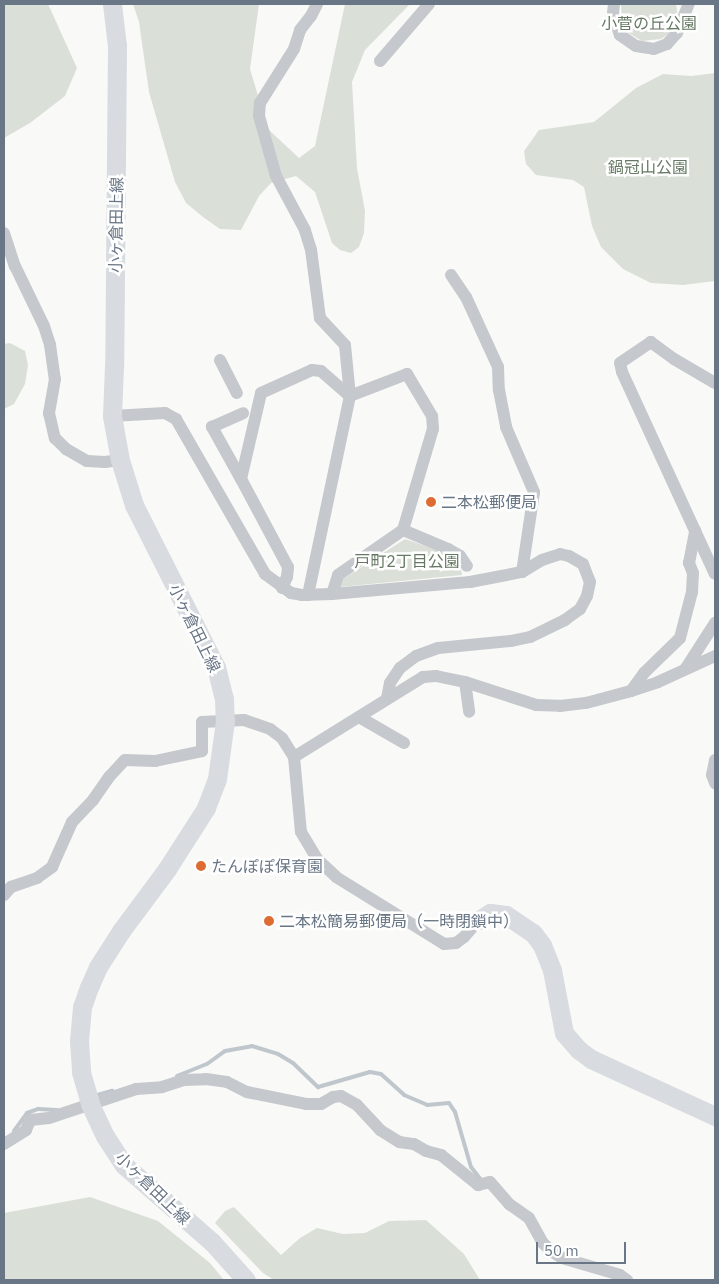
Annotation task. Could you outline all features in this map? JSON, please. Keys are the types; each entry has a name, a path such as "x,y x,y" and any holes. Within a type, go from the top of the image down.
{"main road":[{"name":"小ヶ倉田上線","path":"112,4 117,55 112,416 120,460 134,505 216,667 224,698 225,721 217,780 206,808 167,869 121,930 98,967 89,987 82,1007 79,1041 81,1072 90,1104 105,1136 124,1165 212,1242 246,1280"},
{"path":"478,920 490,913 506,915 533,933 542,945 552,970 564,1034 579,1050 591,1059 715,1116"}],"street":[{"path":"308,595 350,396 345,345 320,318 311,250 304,230 276,176 259,116 260,103 294,49 300,30 311,16 317,4"},
{"path":"380,61 429,4"},
{"path":"614,4 612,14 620,35 636,46 654,50 667,44 677,33 689,4"},
{"path":"4,233 15,266 44,326 50,345 54,379 49,413 55,438 66,449 88,460 105,462 120,460"},
{"path":"451,275 466,297 498,367 499,390 506,426 534,492 522,572"},
{"path":"715,383 674,359 651,342 620,363 622,372 715,574"},
{"path":"220,360 237,393"},
{"path":"241,479 261,393 312,370 321,371 350,396"},
{"path":"332,594 338,575 403,530 434,429 432,416 407,374 350,396"},
{"path":"112,416 165,413 176,419 265,574 291,593 308,595 332,594 470,582 522,572 550,557 560,554 569,556 583,564 590,582 587,596 580,609 565,620 530,637 511,642 438,648 416,656 400,668 390,683 387,699"},
{"path":"243,413 212,427 288,567 287,578 282,588"},
{"path":"403,530 448,549 460,556 467,566"},
{"path":"631,691 644,673 680,638 692,592 693,573 689,563 695,531"},
{"path":"686,668 715,623"},
{"path":"294,757 423,676 436,676 466,682 536,705 560,706 586,703 631,691 658,682 715,656"},
{"path":"466,682 469,712"},
{"path":"359,717 404,743"},
{"path":"4,896 11,887 37,878 52,867 72,822 93,800 119,765 125,760 155,760 202,751 202,722 244,720 270,729 282,738 294,757 301,832 317,859 336,877 444,944 456,943 478,920"},
{"path":"715,760 712,775 715,783"},
{"path":"4,1144 26,1130 30,1120 49,1118 136,1089 162,1086 184,1080 206,1079 227,1082 247,1092 306,1104 321,1104 333,1097 342,1096 357,1105 380,1130 399,1142 414,1144 426,1152 441,1156 483,1184 490,1182 509,1204 529,1218 548,1248 562,1258 620,1275 627,1280"}],"green space":[{"path":"4,4 48,4 77,68 65,96 30,123 4,138"},
{"path":"133,4 259,4 250,69 268,129 299,158 315,146 345,4 410,4 365,50 352,82 357,168 365,211 364,233 359,247 351,253 340,250 332,243 315,192 296,176 271,183 259,196 241,230 220,229 186,203 175,182 149,92 139,22"},
{"name":"小菅の丘公園","path":"621,4 676,4 678,18 668,34 661,39 642,41 627,32 622,24"},
{"name":"鍋冠山公園","path":"715,73 715,281 683,285 651,283 623,269 601,247 592,226 584,187 573,180 536,175 526,164 524,151 539,130 594,122 636,88 663,74 691,76"},
{"path":"10,343 25,351 28,365 25,384 14,404 4,409 4,344"},
{"name":"戸町2丁目公園","path":"405,539 449,554 461,568 462,575 340,587 343,579"},
{"path":"90,1197 158,1221 210,1263 224,1280 4,1280 4,1213"},
{"path":"234,1207 281,1255 300,1238 317,1228 343,1234 365,1233 389,1221 426,1220 464,1254 480,1280 274,1280 263,1273 215,1223 225,1211"}],"waterway":[{"path":"177,1076 207,1064 225,1051 252,1046 278,1054 293,1063 318,1087 370,1072 381,1074 404,1095 427,1105 449,1103 455,1112 471,1167 482,1181"},
{"path":"94,1096 112,1091"},
{"path":"14,1131 27,1113 38,1109 57,1110"}],"place":[{"name":"二本松郵便局","path":"431,502"},
{"name":"たんぽぽ保育園","path":"201,866"},
{"name":"二本松簡易郵便局（一時閉鎖中）","path":"269,921"}]}
